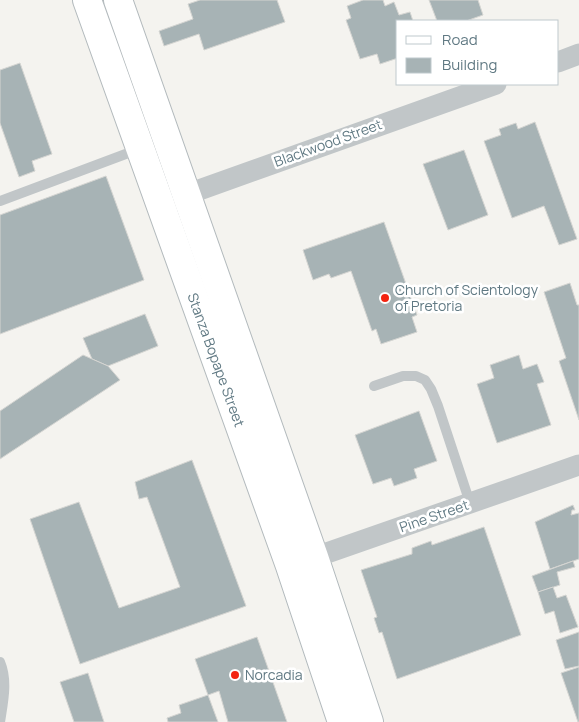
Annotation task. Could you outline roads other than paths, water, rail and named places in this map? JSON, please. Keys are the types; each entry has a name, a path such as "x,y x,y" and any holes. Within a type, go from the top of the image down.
{"main road":[{"name":"Stanza Bopape Street","path":"87,0 160,204 302,562 369,722"},
{"name":"Stanza Bopape Street","path":"118,0 186,194 302,562 342,722"}],"street":[{"path":"559,62 579,54"},
{"name":"Blackwood Street","path":"160,204 493,85"},
{"name":"Pine Street","path":"302,562 579,465"}],"lane":[{"path":"0,201 140,148"},
{"path":"374,386 403,376 416,376 425,380 438,406 470,503"},
{"path":"0,662 4,671 4,688 0,722"}],"place":[{"name":"Church of Scientology of Pretoria","path":"385,298"},
{"name":"Norcadia","path":"235,675"}]}
